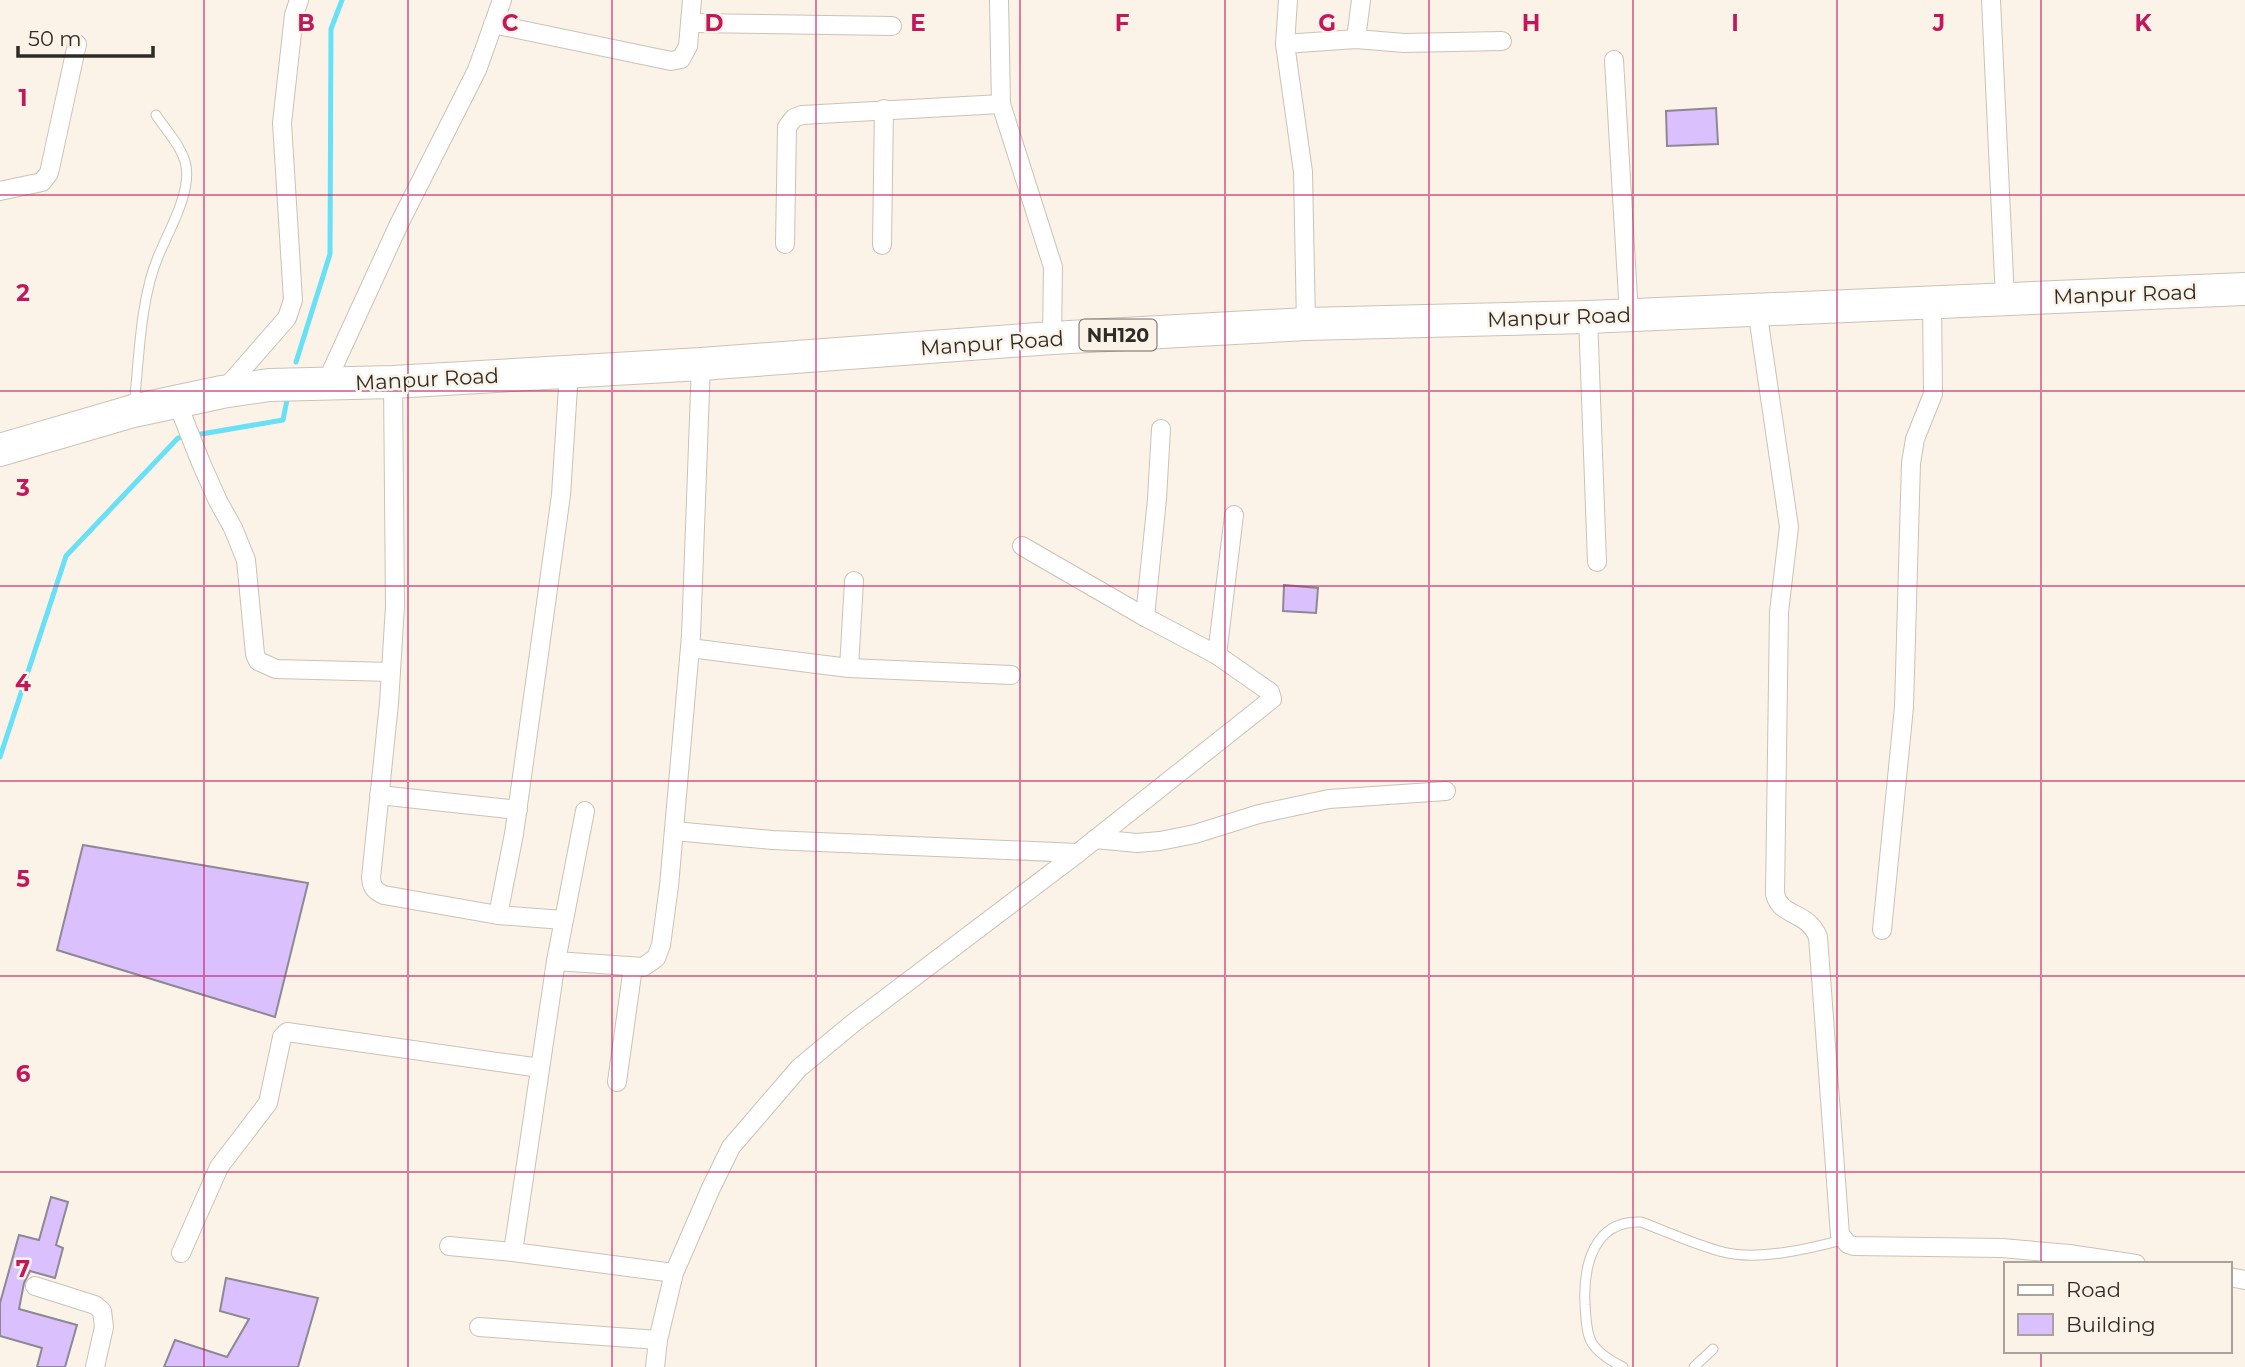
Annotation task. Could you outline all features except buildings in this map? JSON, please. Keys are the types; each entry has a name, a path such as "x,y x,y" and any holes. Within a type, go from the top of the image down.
{"highway":[{"name":"Manpur Road","path":"0,450 133,411 181,410 222,392 269,385 393,382 569,372 1052,338 1306,324 1588,317 2245,289"}],"street":[{"path":"222,392 287,318 293,300 282,123 294,15 299,0"},
{"path":"326,383 399,224 477,70 502,0"},
{"path":"493,24 671,61 681,59 688,46 692,0"},
{"path":"999,0 1001,104 1053,267 1052,338"},
{"path":"1288,0 1286,44 1303,172 1306,324"},
{"path":"1356,39 1361,0"},
{"path":"1991,0 2005,299"},
{"path":"691,23 892,26"},
{"path":"1286,44 1356,39 1404,43 1502,41"},
{"path":"0,191 42,182 49,173 77,44"},
{"path":"1614,60 1629,314"},
{"path":"785,244 789,122 802,115 1001,104"},
{"path":"882,245 884,109"},
{"path":"1882,930 1904,707 1912,450 1933,394 1932,302"},
{"path":"1757,309 1789,527 1779,612 1775,894 1777,902 1786,910 1806,919 1814,926 1818,937 1838,1217 1842,1240 1854,1246 2016,1249 2123,1262"},
{"path":"1588,317 1597,562"},
{"path":"556,961 643,967 656,958 660,945 674,831 690,648 701,364"},
{"path":"498,915 517,810 561,495 569,372"},
{"path":"393,382 395,606 371,878 376,891 384,895 498,915 563,920"},
{"path":"181,410 246,560 255,654 258,661 276,669 391,672"},
{"path":"1145,617 1161,429"},
{"path":"1217,654 1234,515"},
{"path":"655,1367 658,1340 674,1273 710,1188 731,1147 799,1069 852,1024 1270,703 1270,692 1217,654 1145,617 1022,546"},
{"path":"849,668 855,581"},
{"path":"690,648 849,668 1011,675"},
{"path":"1095,839 1137,843 1160,841 1195,834 1259,814 1329,799 1446,792"},
{"path":"379,796 517,810"},
{"path":"513,1252 556,961 585,811"},
{"path":"674,831 772,840 1078,853"},
{"path":"617,1082 633,967"},
{"path":"181,1253 219,1167 268,1103 282,1037 286,1032 540,1068"},
{"path":"449,1246 674,1273"},
{"path":"35,1286 95,1305 102,1311 104,1328 94,1367"},
{"path":"479,1327 658,1340"}],"lane":[{"path":"133,411 149,284 174,222 186,176 186,165 180,151 156,115"},
{"path":"1623,1367 1613,1362 1593,1344 1586,1322 1584,1289 1588,1257 1607,1232 1618,1225 1641,1222 1724,1252 1739,1254 1810,1248 1842,1240"},
{"path":"1694,1367 1713,1349"}],"waterway":[{"path":"296,362 330,254 331,29 342,0"},
{"path":"0,757 66,556 178,438 283,420 287,400"}]}
